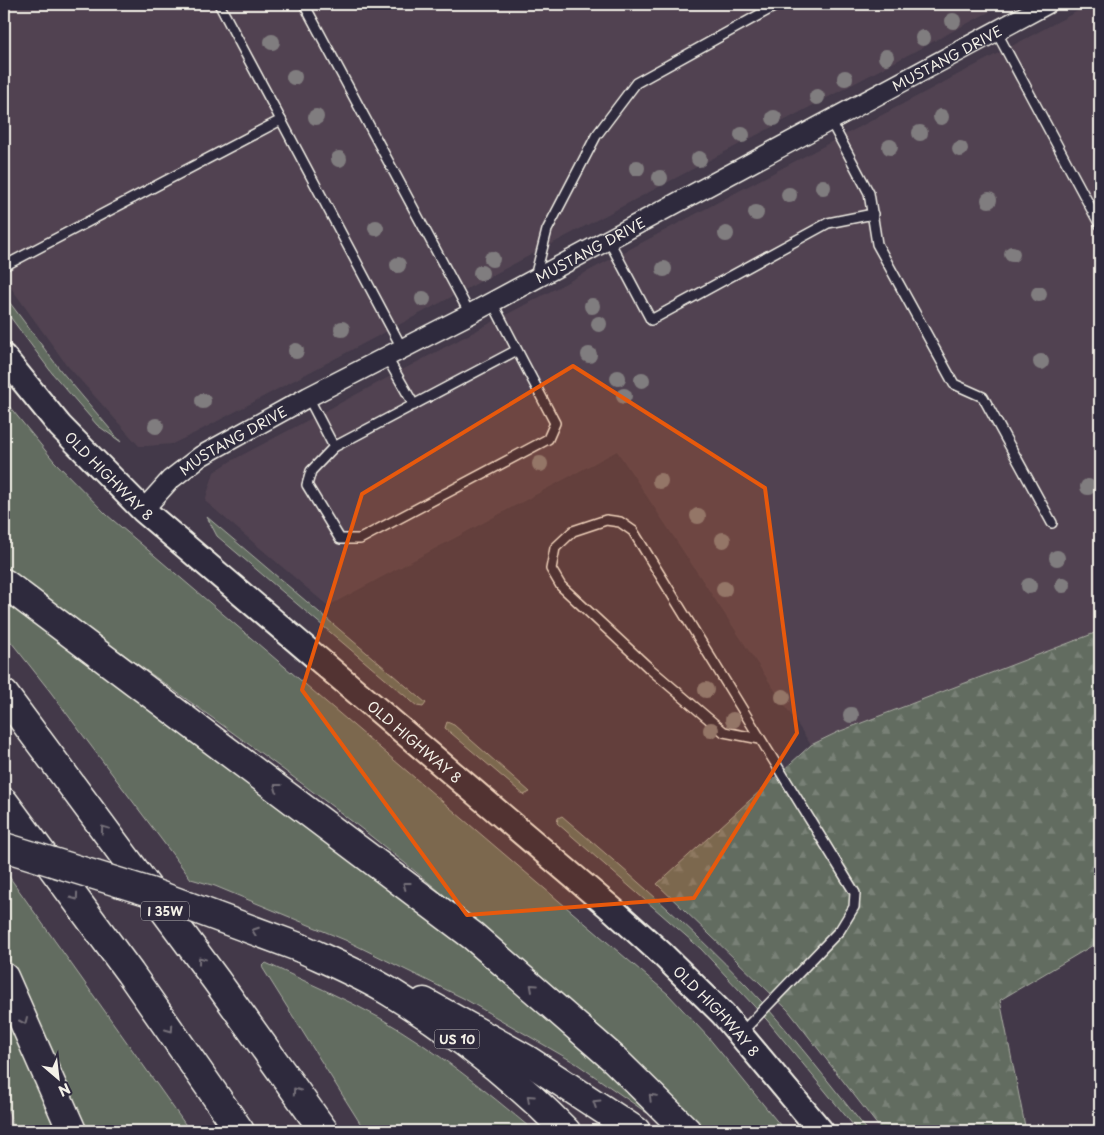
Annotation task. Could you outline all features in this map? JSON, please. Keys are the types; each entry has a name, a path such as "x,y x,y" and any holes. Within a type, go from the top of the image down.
{"highway":[{"path":"4,583 474,936 614,1059 687,1131"},
{"name":"I 35W","path":"4,694 216,980 324,1131"},
{"path":"4,802 130,973 240,1131"},
{"name":"US 10","path":"4,847 150,892 301,948 335,964 389,992 445,1030 503,1074 566,1131"},
{"path":"335,964 400,990 444,1013 526,1059 636,1131"},
{"path":"4,977 72,1131"}],"street":[{"name":"MUSTANG DRIVE","path":"143,510 170,480 201,456 308,397 470,314 1048,4"},
{"name":"OLD HIGHWAY 8","path":"4,356 60,426 143,510 613,910 693,984 740,1034 821,1131"}],"lane":[{"path":"219,4 281,120 394,352 414,405"},
{"path":"304,4 470,314"},
{"path":"535,278 547,230 592,144 636,83 779,4"},
{"path":"996,31 1100,225"},
{"path":"4,266 281,120"},
{"path":"829,120 869,193 877,244 954,384 983,396 1052,523"},
{"path":"608,239 651,320 828,223 873,214"},
{"path":"492,301 555,423 548,439 360,539 340,539 307,485 310,471 334,447 517,350"},
{"path":"308,397 334,447"},
{"path":"740,1034 840,930 854,907 855,893 634,531 620,522 606,520 573,531 556,548 551,569 560,586 724,732 760,739"}],"highlighted area":[{"path":"573,366 765,488 797,733 694,898 467,915 302,690 362,494"}],"shaded area":[{"path":"4,4 1004,4 193,434 172,444 139,446 66,364 4,278"},
{"path":"1091,4 1100,4 1100,631 838,732 811,745 617,451 328,606 205,501 214,472 231,461"}],"green space":[{"path":"4,295 61,371 121,442 97,425 52,373 5,310"},
{"path":"4,400 54,461 107,515 668,994 708,1037 785,1131 707,1131 528,967 389,850 258,751 4,568"},
{"path":"207,517 426,703 423,707 417,706 217,536"},
{"path":"4,597 375,870 566,1030 650,1110 647,1113 577,1064 463,998 345,940 215,886 191,879 4,633"},
{"path":"1100,631 1100,941 1000,1000 1026,1131 882,1131 788,1010 657,884 811,745 838,732"},
{"path":"447,722 454,725 530,792 524,795 445,728"},
{"path":"562,816 680,920 725,963 794,1039 868,1131 858,1131 767,1020 701,949 557,823 558,818"},
{"path":"4,874 8,875 190,1131 83,1131 4,949"},
{"path":"266,963 352,1004 401,1030 460,1071 534,1131 365,1131 262,967"},
{"path":"4,1004 59,1131 15,1131 4,1097"}]}
